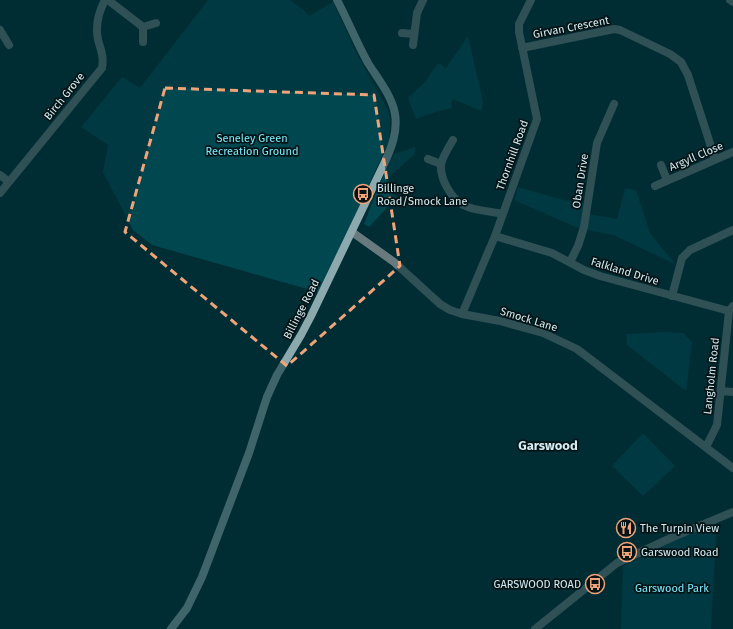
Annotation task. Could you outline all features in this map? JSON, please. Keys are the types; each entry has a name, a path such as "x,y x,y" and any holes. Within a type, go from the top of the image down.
{"main road":[{"name":"Billinge Road","path":"171,629 187,608 195,594 249,453 267,397 277,375 302,335 352,232 390,150 395,132 395,113 387,94 368,62 337,0"}],"street":[{"name":"Birch Grove","path":"0,193 102,68 104,60 97,28 101,8 105,0"},
{"path":"108,0 143,28"},
{"path":"413,45 417,13 423,0"},
{"name":"Thornhill Road","path":"462,314 495,236 537,119 519,32 519,24 531,0"},
{"path":"143,28 156,23"},
{"path":"143,28 143,42"},
{"name":"Girvan Crescent","path":"522,48 614,29 620,30 670,54 680,62 688,75 715,159"},
{"path":"0,30 9,45"},
{"path":"402,33 414,34"},
{"name":"Oban Drive","path":"570,262 578,246 584,227 597,143 614,104"},
{"path":"453,140 441,164 442,175 446,185 456,199 463,204 503,214"},
{"name":"Argyll Close","path":"655,186 733,152"},
{"path":"428,158 441,164"},
{"name":"Argyll Close","path":"661,165 667,180"},
{"path":"0,175 9,182"},
{"path":"672,296 682,258 690,250 733,230"},
{"name":"Smock Lane","path":"352,232 394,262 440,304 462,314 500,321 543,333 577,349 733,468"},
{"name":"Falkland Drive","path":"495,236 552,253 600,276 672,296 731,309"},
{"name":"Langholm Road","path":"706,447 717,425 731,309"},
{"path":"721,391 733,392"},
{"path":"536,629 616,564 673,537 733,512"}],"highlighted area":[{"path":"165,88 374,95 400,266 287,366 125,232"}],"green space":[{"name":"Seneley Green Recreation Ground","path":"208,0 290,0 309,16 333,2 357,54 388,110 390,120 389,141 318,292 152,245 133,230 103,172 108,145 81,127 122,77 140,88"},
{"path":"468,36 483,102 481,111 453,99 451,104 452,108 416,119 408,98 425,82 438,63 446,68"},
{"path":"415,147 415,154 390,176 386,188 397,197 369,227 364,224 379,185 394,154"},
{"path":"518,187 563,200 590,204 588,214 617,219 625,188 636,190 650,233 675,264 613,235 578,228 514,200"},
{"path":"665,332 683,333 692,342 686,391 627,345 626,334"},
{"path":"643,433 675,466 643,496 612,466"},
{"name":"Garswood Park","path":"717,520 711,629 621,629 623,566"}],"place":[{"name":"Billinge Road/Smock Lane","path":"363,194"},
{"name":"The Turpin View","path":"626,528"},
{"name":"Garswood Road","path":"627,552"},
{"name":"GARSWOOD ROAD","path":"595,584"}],"district":[{"name":"Garswood","path":"548,445"}]}
